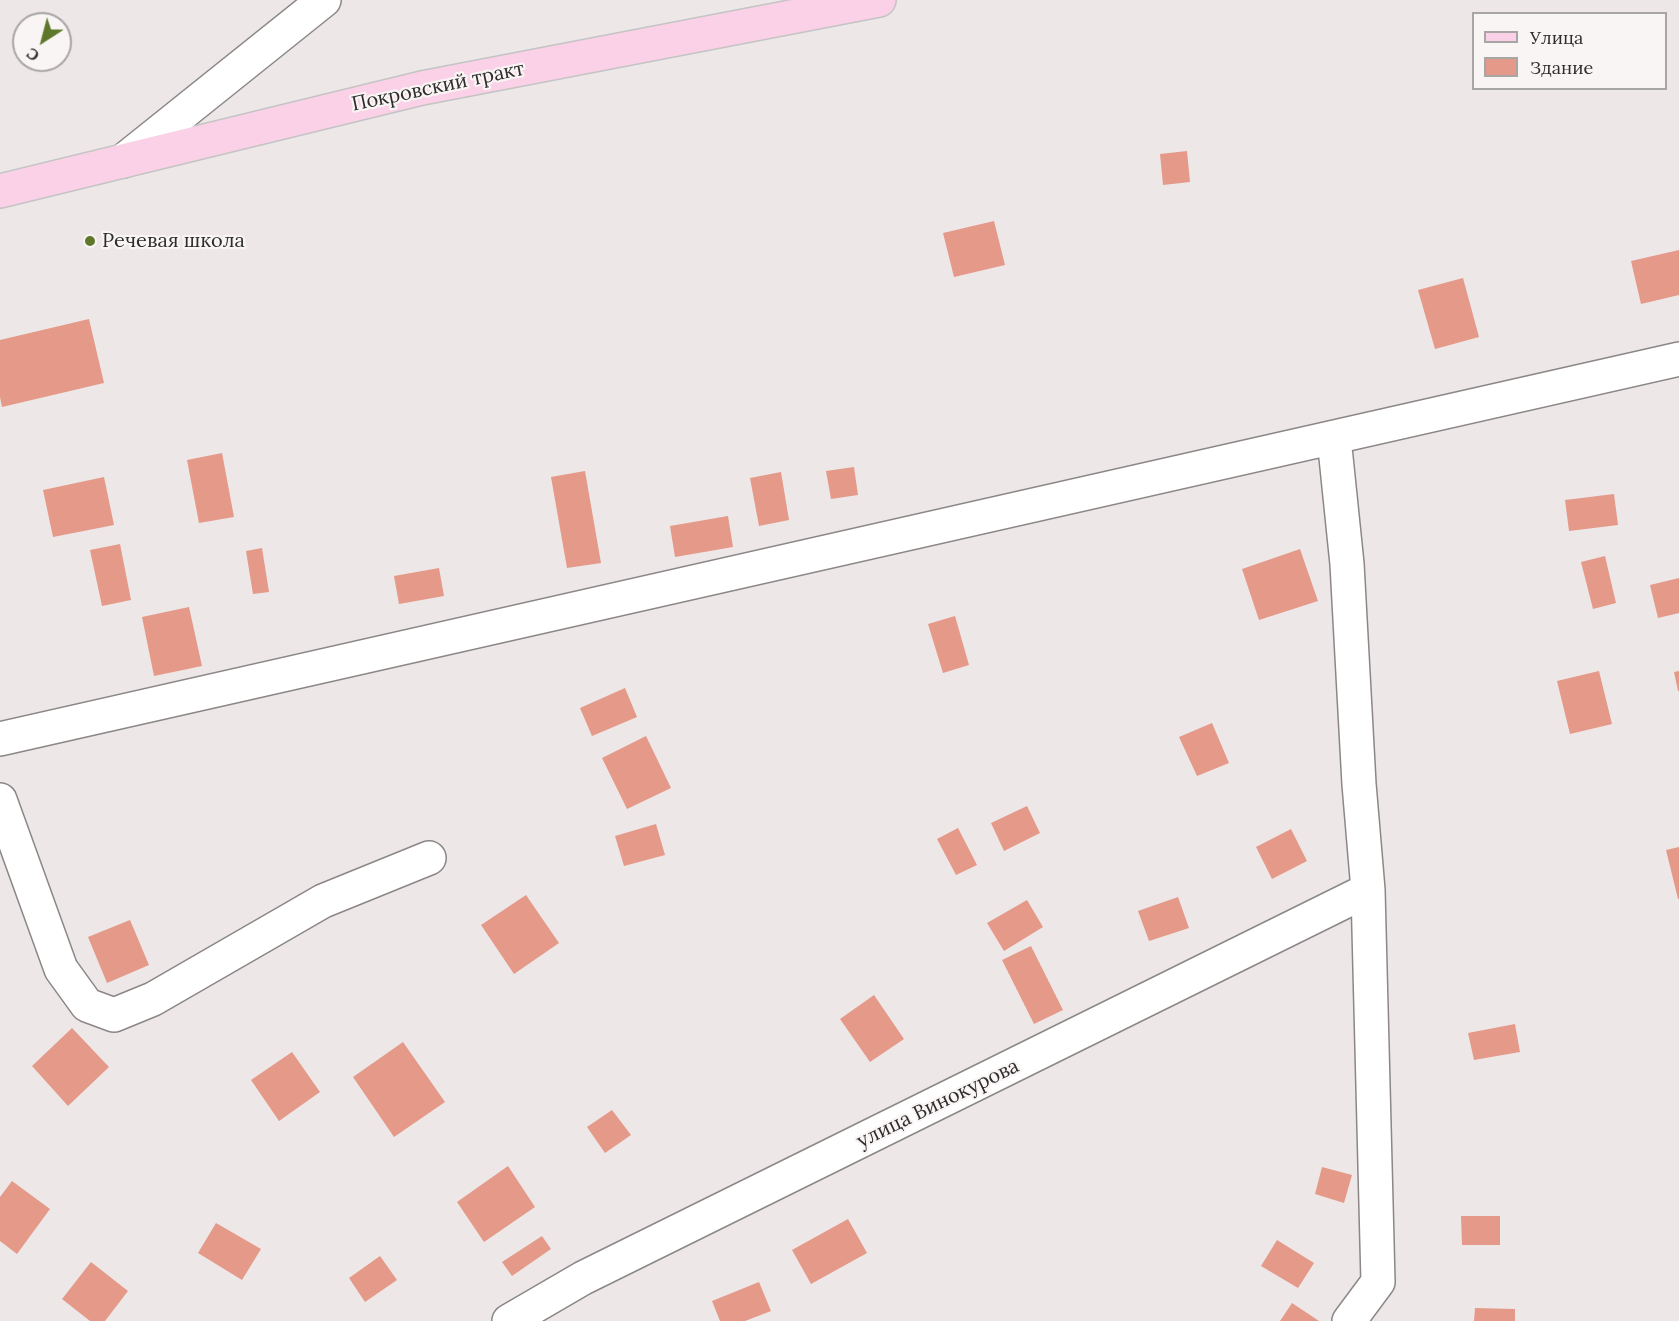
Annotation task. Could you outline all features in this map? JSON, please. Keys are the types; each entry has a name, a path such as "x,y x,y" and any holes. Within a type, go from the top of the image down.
{"main road":[{"name":"Покровский тракт","path":"0,191 422,88 879,0"}],"street":[{"path":"123,161 324,0"},
{"path":"0,739 1679,359"},
{"path":"1334,438 1347,564 1359,784 1368,890 1378,1321"},
{"path":"0,800 61,969 87,1005 114,1015 153,999 323,901 429,858"},
{"name":"улица Винокурова","path":"509,1321 583,1278 1368,890"},
{"path":"1349,1321 1378,1282"}],"building":[{"path":"1187,151 1190,182 1163,185 1160,154"},
{"path":"994,221 1005,265 954,277 943,233"},
{"path":"1679,250 1679,295 1641,304 1631,261"},
{"path":"1463,278 1479,337 1435,349 1418,290"},
{"path":"89,319 104,383 2,407 0,340"},
{"path":"222,453 234,517 199,523 187,460"},
{"path":"854,467 858,495 831,499 826,471"},
{"path":"585,471 601,563 567,568 551,477"},
{"path":"781,472 789,520 759,526 750,478"},
{"path":"104,477 114,525 53,537 43,490"},
{"path":"1614,494 1618,525 1569,531 1565,500"},
{"path":"728,516 733,547 675,557 670,526"},
{"path":"120,544 131,600 102,606 90,550"},
{"path":"262,548 269,592 253,594 246,551"},
{"path":"1300,549 1318,601 1259,620 1242,569"},
{"path":"1605,556 1616,603 1593,609 1581,562"},
{"path":"439,568 444,596 399,604 394,576"},
{"path":"1679,578 1679,613 1658,618 1650,585"},
{"path":"189,607 202,666 154,676 142,617"},
{"path":"955,616 969,665 943,673 928,624"},
{"path":"1599,671 1612,724 1570,734 1557,681"},
{"path":"1679,671 1679,691 1678,691 1674,672"},
{"path":"625,688 637,717 592,736 580,708"},
{"path":"1212,723 1229,763 1197,776 1179,737"},
{"path":"646,736 671,788 627,809 602,758"},
{"path":"1027,806 1040,833 1004,851 991,823"},
{"path":"656,824 665,855 624,866 615,836"},
{"path":"958,828 977,865 956,875 937,839"},
{"path":"1291,829 1307,861 1272,879 1256,847"},
{"path":"1679,847 1679,899 1678,899 1666,850"},
{"path":"526,895 559,943 514,974 481,925"},
{"path":"1178,897 1189,928 1149,941 1138,911"},
{"path":"1027,900 1043,927 1004,951 987,923"},
{"path":"130,920 149,965 107,983 88,937"},
{"path":"1031,946 1063,1010 1034,1024 1002,960"},
{"path":"874,995 904,1039 870,1062 840,1019"},
{"path":"1515,1024 1520,1052 1474,1060 1468,1033"},
{"path":"72,1028 109,1067 68,1106 32,1066"},
{"path":"403,1042 445,1102 394,1137 353,1077"},
{"path":"292,1052 320,1092 279,1121 251,1080"},
{"path":"612,1110 631,1135 605,1153 587,1127"},
{"path":"508,1166 535,1207 484,1242 457,1202"},
{"path":"1322,1167 1352,1175 1344,1203 1315,1194"},
{"path":"12,1181 50,1209 17,1254 0,1241 0,1197"},
{"path":"1461,1216 1500,1216 1500,1245 1462,1245"},
{"path":"848,1219 867,1253 811,1284 792,1250"},
{"path":"216,1223 261,1249 242,1280 198,1253"},
{"path":"542,1236 551,1249 512,1276 502,1262"},
{"path":"1277,1240 1314,1263 1298,1288 1261,1266"},
{"path":"380,1256 397,1280 365,1302 349,1278"},
{"path":"91,1262 128,1291 105,1321 90,1321 62,1299"},
{"path":"759,1282 771,1311 745,1321 720,1321 712,1301"},
{"path":"1292,1303 1319,1321 1280,1321"},
{"path":"1475,1308 1515,1309 1515,1321 1474,1321"}],"place":[{"name":"Речевая школа","path":"90,241"}]}
